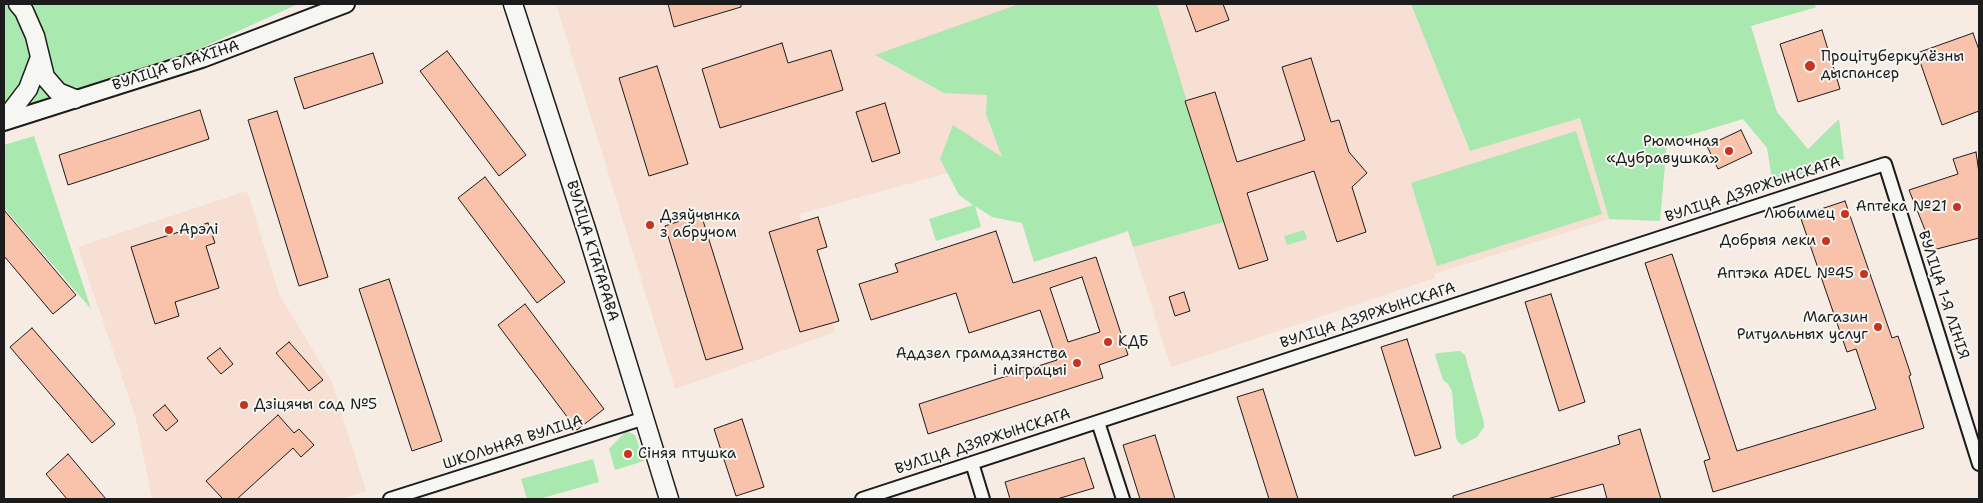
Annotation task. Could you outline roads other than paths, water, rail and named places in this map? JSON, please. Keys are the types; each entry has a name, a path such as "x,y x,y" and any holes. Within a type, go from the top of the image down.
{"main road":[{"path":"18,4 24,11 35,36 39,60 45,77 58,92 75,99"},
{"name":"ВУЛІЦА КТАТАРАВА","path":"513,4 669,499"},
{"path":"4,117 12,110 28,89 39,60"}],"street":[{"name":"ВУЛІЦА БЛАХІНА","path":"4,122 202,59 346,4"},
{"name":"ВУЛІЦА ДЗЯРЖЫНСКАГА","path":"862,499 1884,164"},
{"name":"ВУЛІЦА 1-Я ЛІНІЯ","path":"1884,164 1979,464"},
{"name":"ШКОЛЬНАЯ ВУЛІЦА","path":"390,499 645,418"},
{"path":"1098,422 1123,499"},
{"path":"972,463 983,499"}],"place":[{"name":"Процітуберкулёзны дыспансер","path":"1810,66"},
{"name":"Рюмочная «Дубравушка»","path":"1729,151"},
{"name":"Аптека №21","path":"1957,207"},
{"name":"Любимец","path":"1845,214"},
{"name":"Дзяўчынка з абручом","path":"650,225"},
{"name":"Арэлі","path":"169,230"},
{"name":"Добрыя леки","path":"1826,241"},
{"name":"Аптэка ADEL №45","path":"1864,274"},
{"name":"Магазин Ритуальных услуг","path":"1878,327"},
{"name":"КДБ","path":"1108,342"},
{"name":"Аддзел грамадзянства і міграцыі","path":"1077,363"},
{"name":"Дзіцячы сад №5","path":"244,405"},
{"name":"Сіняя птушка","path":"628,454"}]}
